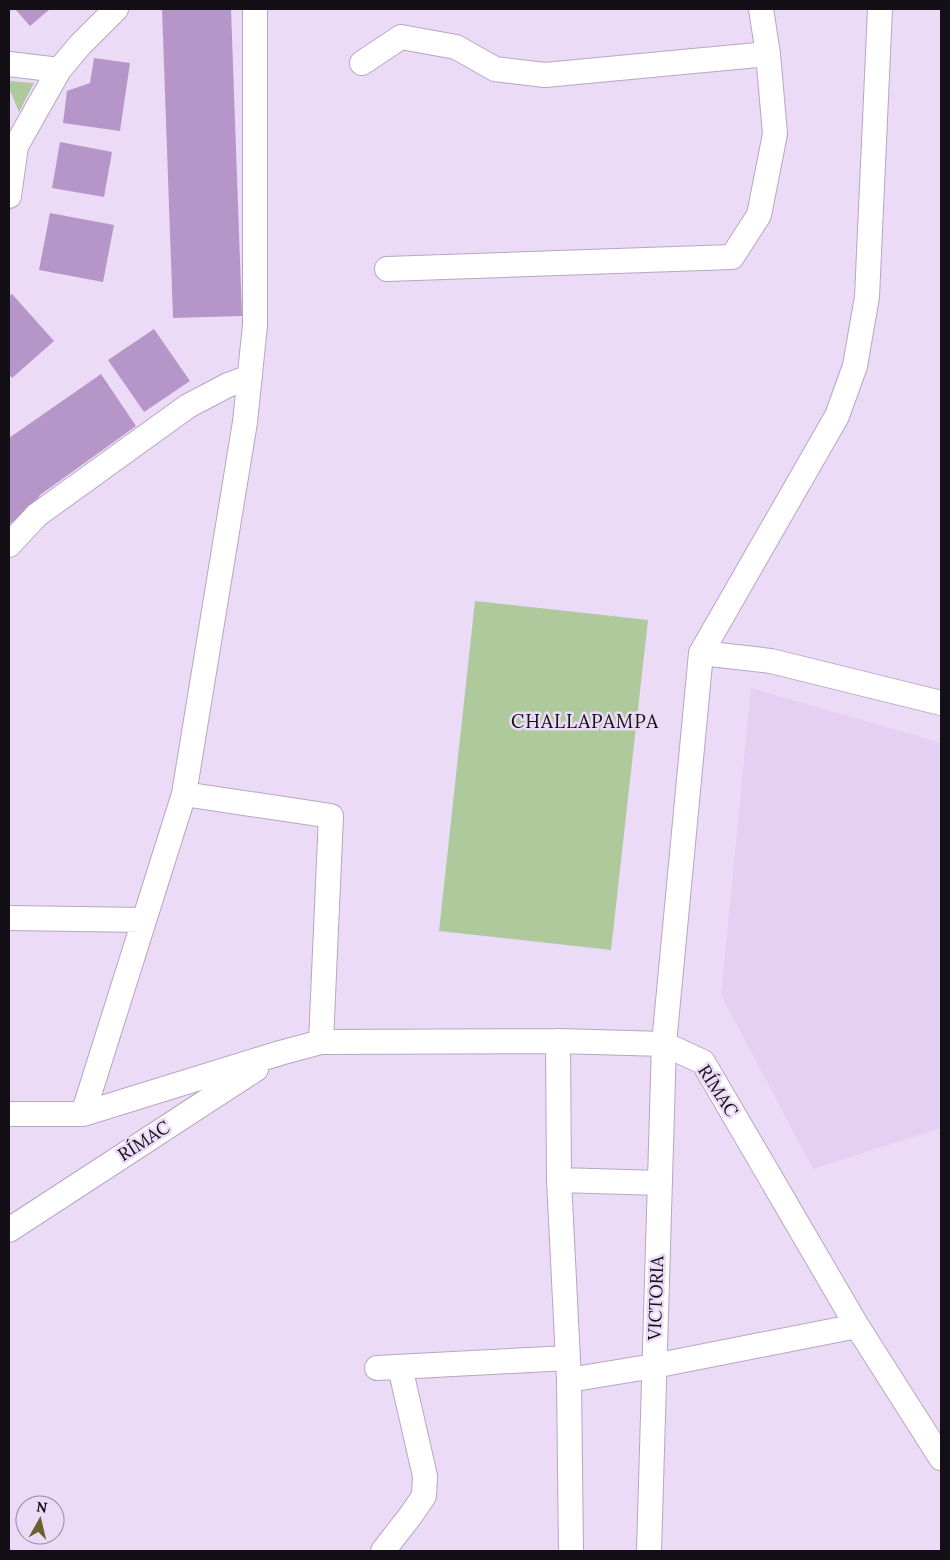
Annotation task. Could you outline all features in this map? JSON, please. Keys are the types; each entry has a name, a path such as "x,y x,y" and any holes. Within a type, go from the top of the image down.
{"street":[{"path":"9,196 16,146 59,70 80,45 116,9"},
{"path":"82,1114 184,794 245,422 255,324 255,9"},
{"path":"387,269 732,257 759,215 775,134 768,54 761,9"},
{"path":"880,9 867,297 855,366 837,416 702,653 772,661 941,703"},
{"path":"362,63 401,37 456,47 495,69 546,75 768,54"},
{"path":"9,64 59,70"},
{"path":"9,123 16,146"},
{"path":"9,545 37,515 188,406 228,385 250,377"},
{"name":"VICTORIA","path":"649,1551 664,1044 702,653"},
{"path":"184,794 331,816 321,1042"},
{"path":"9,918 144,920"},
{"path":"558,1041 559,1180 569,1369 572,1551"},
{"name":"RÍMAC","path":"9,1114 82,1114 321,1042 558,1041 664,1044 703,1062 857,1326 941,1458"},
{"name":"RÍMAC","path":"9,1230 280,1053"},
{"path":"559,1180 660,1183"},
{"path":"377,1368 569,1369 654,1366 857,1326"},
{"path":"383,1551 424,1496 425,1476 400,1367"}],"shaded area":[{"path":"751,688 941,743 941,1128 813,1169 721,995"}],"green space":[{"path":"9,81 34,83 19,112 9,88"},
{"path":"475,601 648,620 611,950 439,931"}],"building":[{"path":"15,9 50,9 30,26"},
{"path":"162,9 231,9 242,316 173,318"},
{"path":"94,58 130,63 120,131 63,123 67,91 90,83"},
{"path":"60,142 112,152 104,197 52,188"},
{"path":"50,213 114,225 103,282 39,270"},
{"path":"12,294 54,341 12,378 9,374 9,296"},
{"path":"154,329 190,381 144,412 108,360"},
{"path":"101,374 136,426 40,495 31,511 9,524 9,438"}],"district":[{"name":"CHALLAPAMPA","path":"585,721"}]}
